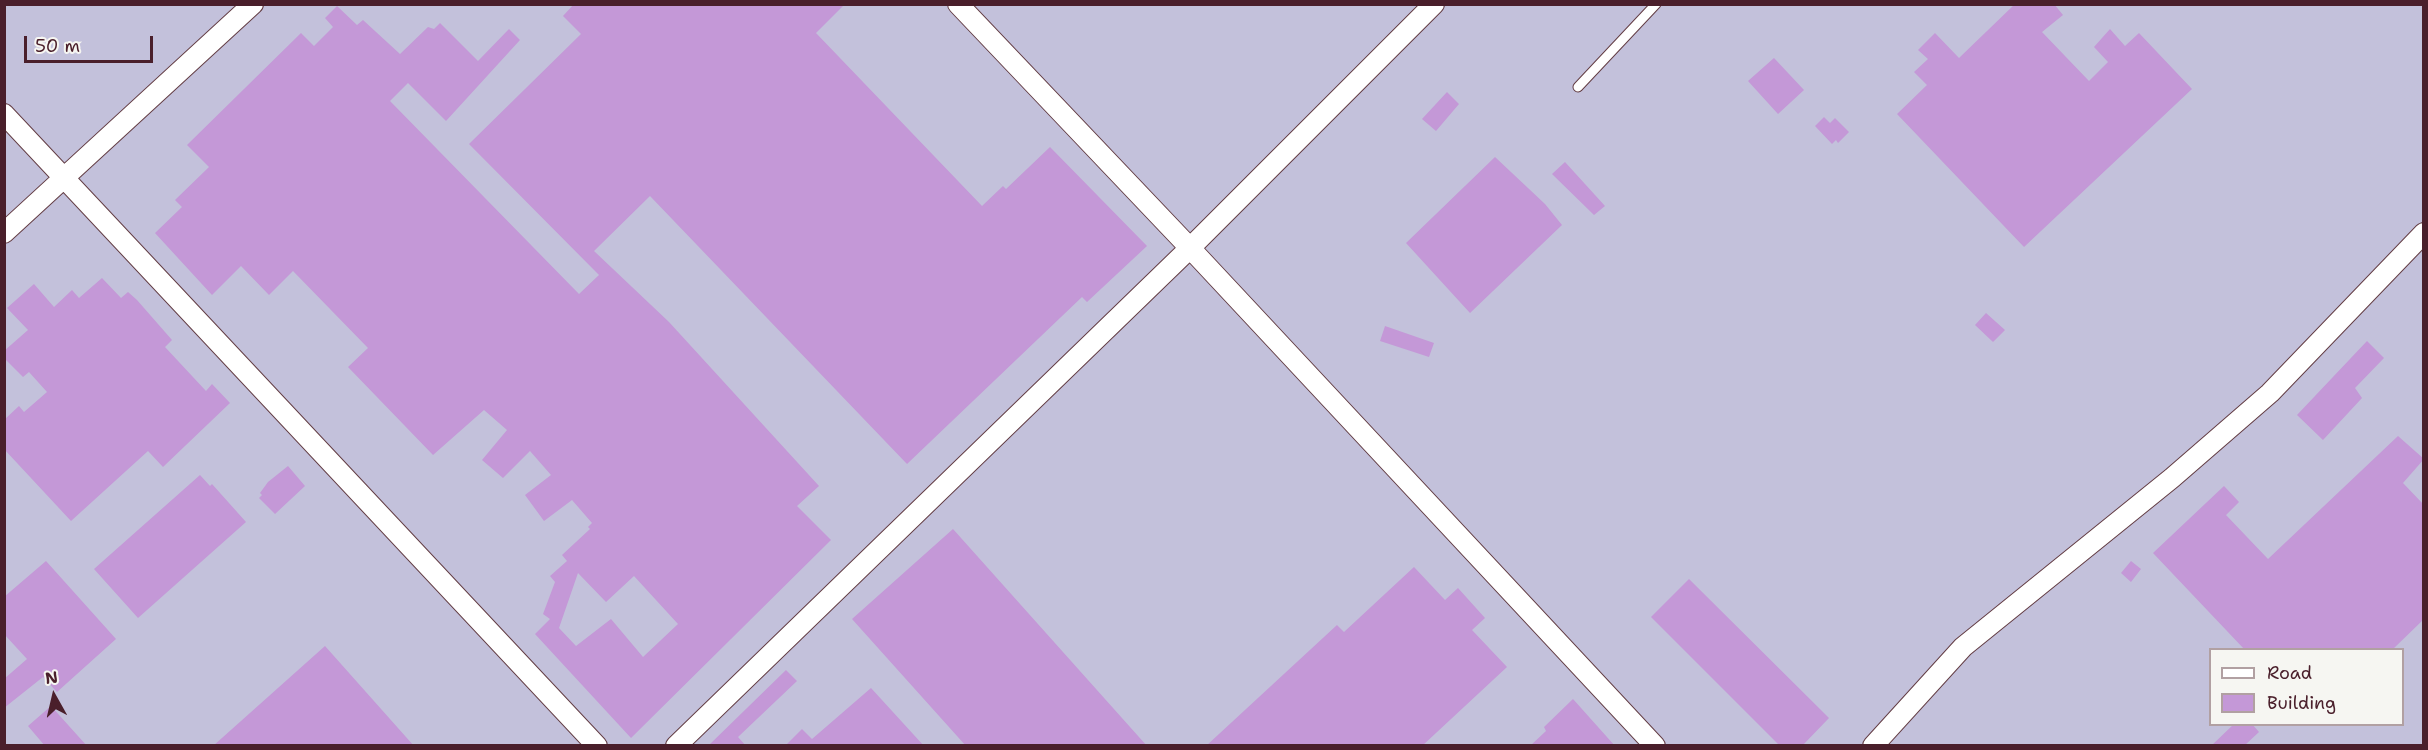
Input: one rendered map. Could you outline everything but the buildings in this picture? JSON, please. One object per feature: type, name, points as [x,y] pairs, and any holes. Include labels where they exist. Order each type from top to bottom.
[{"type":"street","points":[[4,232],[253,4]]},
{"type":"street","points":[[958,4],[1190,248],[1655,746]]},
{"type":"street","points":[[676,746],[1190,248],[1434,4]]},
{"type":"street","points":[[4,114],[597,746]]},
{"type":"street","points":[[1873,746],[1963,647],[2172,478],[2270,393],[2424,233]]},
{"type":"lane","points":[[1578,87],[1656,4]]},
{"type":"shaded area","points":[[4,5],[2423,5],[2423,745],[5,745]]}]
